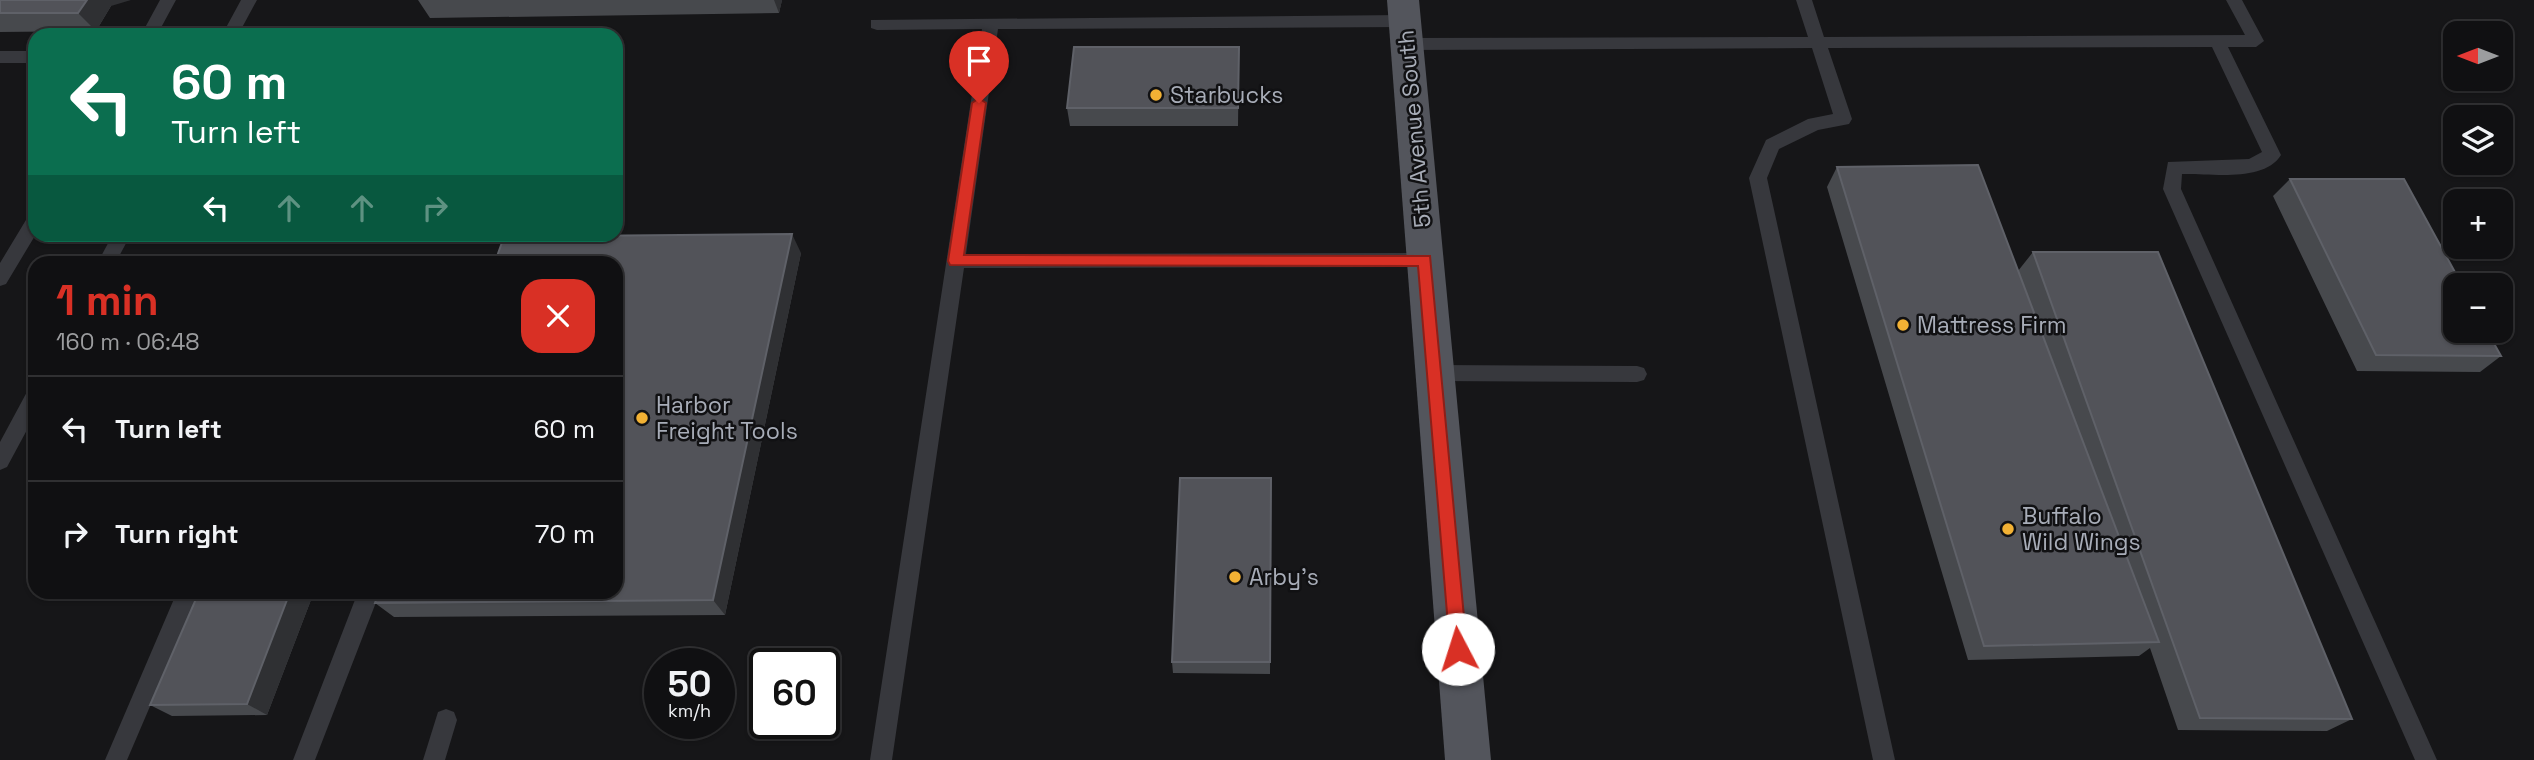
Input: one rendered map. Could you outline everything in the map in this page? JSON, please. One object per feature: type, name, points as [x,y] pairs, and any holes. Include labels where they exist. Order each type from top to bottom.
[{"type":"main road","name":"5th Avenue South","points":[[1404,22],[1468,760]]},
{"type":"lane","points":[[153,28],[168,0]]},
{"type":"lane","points":[[234,28],[249,0]]},
{"type":"lane","points":[[1804,0],[1843,119],[1814,124],[1772,145],[1758,178],[1884,760]]},
{"type":"lane","points":[[877,24],[1404,22],[1817,43],[2256,41],[2234,0]]},
{"type":"lane","points":[[881,760],[991,23]]},
{"type":"lane","points":[[2217,41],[2272,155],[2251,166],[2174,167],[2172,189],[2426,760]]},
{"type":"lane","points":[[0,57],[28,57]]},
{"type":"lane","points":[[0,279],[28,232]]},
{"type":"lane","points":[[955,261],[1425,260]]},
{"type":"lane","points":[[1435,373],[1637,374]]},
{"type":"lane","points":[[0,461],[28,409]]},
{"type":"lane","points":[[116,760],[185,599]]},
{"type":"lane","points":[[304,760],[366,599]]},
{"type":"lane","points":[[434,760],[446,720]]},
{"type":"building","points":[[0,0],[87,0],[78,13],[0,13]]},
{"type":"building","name":"Starbucks","points":[[1074,47],[1239,47],[1238,108],[1067,108]]},
{"type":"building","points":[[1978,165],[2159,642],[1984,646],[1837,167]]},
{"type":"building","points":[[2290,179],[2404,179],[2443,250],[2443,259],[2448,259],[2455,273],[2443,273],[2443,343],[2494,343],[2501,356],[2376,355]]},
{"type":"building","points":[[792,234],[713,600],[375,603],[376,599],[623,599],[623,256],[497,256],[502,242],[623,242],[623,236]]},
{"type":"building","points":[[2033,252],[2158,252],[2352,719],[2200,718]]},
{"type":"building","points":[[1180,478],[1271,478],[1270,662],[1172,662]]},
{"type":"building","points":[[196,599],[287,599],[247,704],[150,705]]},
{"type":"place","name":"Starbucks","points":[[1156,95]]},
{"type":"place","name":"Mattress Firm","points":[[1903,325]]},
{"type":"place","name":"Harbor Freight Tools","points":[[642,418]]},
{"type":"place","name":"Buffalo Wild Wings","points":[[2008,529]]},
{"type":"place","name":"Arby's","points":[[1235,577]]},
{"type":"route","points":[[979,103],[955,261],[1425,260],[1458,649]]}]
